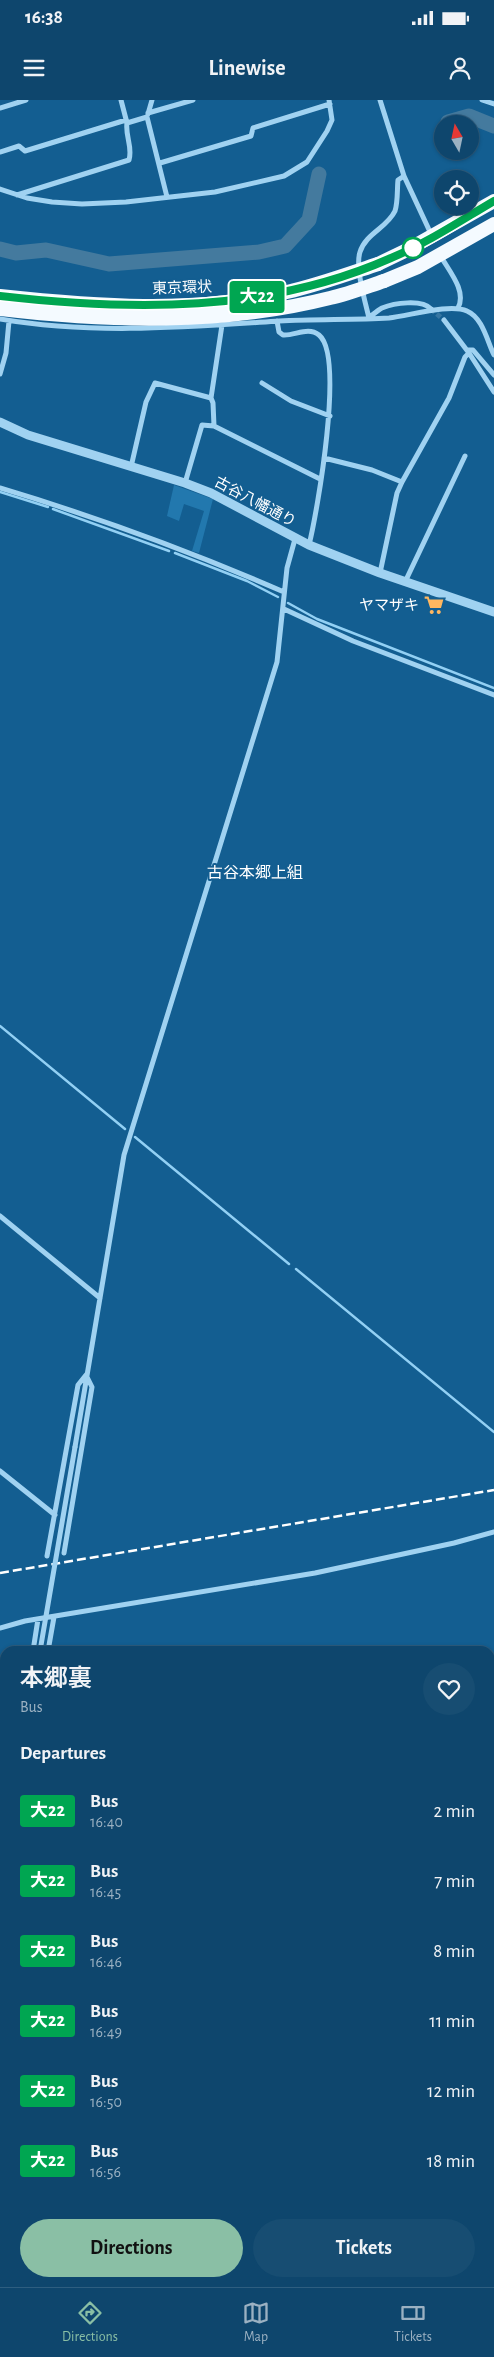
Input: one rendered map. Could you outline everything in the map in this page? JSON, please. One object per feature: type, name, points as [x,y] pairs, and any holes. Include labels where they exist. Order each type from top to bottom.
[{"type":"highway","name":"東京環状","points":[[0,296],[69,304],[114,306],[198,305],[285,293],[323,283],[378,264],[432,237],[494,201]]},
{"type":"highway","name":"東京環状","points":[[0,309],[70,316],[128,318],[239,314],[331,298],[384,281],[440,255],[494,224]]},
{"type":"street","points":[[0,108],[26,100]]},
{"type":"street","points":[[16,195],[129,160],[132,152],[125,133],[127,121],[120,100]]},
{"type":"street","points":[[152,100],[147,115],[167,197]]},
{"type":"street","points":[[0,152],[19,146],[26,151],[193,100]]},
{"type":"street","points":[[380,100],[404,176],[432,237]]},
{"type":"street","points":[[482,100],[494,104]]},
{"type":"street","points":[[0,189],[16,195],[52,202],[82,204],[126,202],[215,192],[284,176],[307,162],[322,139],[332,120],[330,102],[254,128],[251,136],[160,163]]},
{"type":"street","points":[[369,318],[359,266],[359,253],[372,233],[387,222],[395,210],[398,180],[404,176]]},
{"type":"street","points":[[440,255],[460,291],[462,300],[458,308]]},
{"type":"street","points":[[369,318],[382,308],[417,302],[425,303],[431,309]]},
{"type":"street","points":[[0,319],[96,328],[222,325],[277,321],[389,318],[458,308],[475,316],[494,355]]},
{"type":"street","points":[[444,320],[494,392]]},
{"type":"street","points":[[0,374],[6,353],[9,321]]},
{"type":"street","points":[[277,321],[278,330],[283,335],[311,332],[318,334],[324,341],[330,374],[330,416],[315,522],[309,546]]},
{"type":"street","points":[[214,426],[211,398],[222,325]]},
{"type":"street","points":[[380,573],[397,494],[441,414],[468,352],[473,350],[477,352],[494,375]]},
{"type":"street","points":[[131,467],[146,402],[155,383],[211,398]]},
{"type":"street","points":[[262,384],[291,401],[330,416]]},
{"type":"street","name":"古谷八幡通り","points":[[0,422],[28,435],[185,482],[218,496],[309,546],[405,582],[494,612]]},
{"type":"street","points":[[185,482],[202,425],[214,426],[320,479]]},
{"type":"street","points":[[405,582],[465,456]]},
{"type":"street","points":[[324,458],[372,470],[402,482]]},
{"type":"street","points":[[0,488],[173,545],[284,592]]},
{"type":"street","points":[[41,1646],[124,1155],[277,662],[284,609],[286,568],[295,539]]},
{"type":"street","points":[[284,609],[353,641],[494,694]]},
{"type":"street","points":[[0,1216],[100,1298]]},
{"type":"street","points":[[47,1556],[78,1385],[86,1375]]},
{"type":"street","points":[[64,1553],[92,1387],[86,1375]]},
{"type":"street","points":[[0,1471],[55,1515]]},
{"type":"street","points":[[0,1628],[54,1616],[316,1573],[454,1543],[494,1532]]},
{"type":"street","points":[[49,1646],[54,1616]]},
{"type":"street","points":[[34,1646],[38,1619]]},
{"type":"shaded area","points":[[174,485],[213,499],[199,553],[192,551],[204,511],[184,504],[179,521],[167,516]]},
{"type":"waterway","points":[[479,120],[494,126]]},
{"type":"waterway","points":[[0,249],[16,253],[46,250],[109,264],[259,252],[285,246],[309,220],[319,174]]},
{"type":"waterway","points":[[0,492],[48,507]]},
{"type":"waterway","points":[[53,509],[169,551]]},
{"type":"waterway","points":[[175,553],[247,581],[278,597]]},
{"type":"waterway","points":[[288,603],[317,619],[494,688]]},
{"type":"waterway","points":[[0,1026],[125,1129]]},
{"type":"waterway","points":[[135,1137],[289,1264]]},
{"type":"waterway","points":[[296,1269],[494,1432]]},
{"type":"tunnel","points":[[431,309],[444,320]]},
{"type":"railway","points":[[0,1573],[494,1490]]},
{"type":"bus line","name":"大22","points":[[0,296],[69,304],[114,306],[198,305],[285,293],[323,283],[391,258],[494,201]]},
{"type":"place","name":"ヤマザキ","points":[[434,605]]},
{"type":"district","name":"古谷本郷上組","points":[[255,873]]}]
